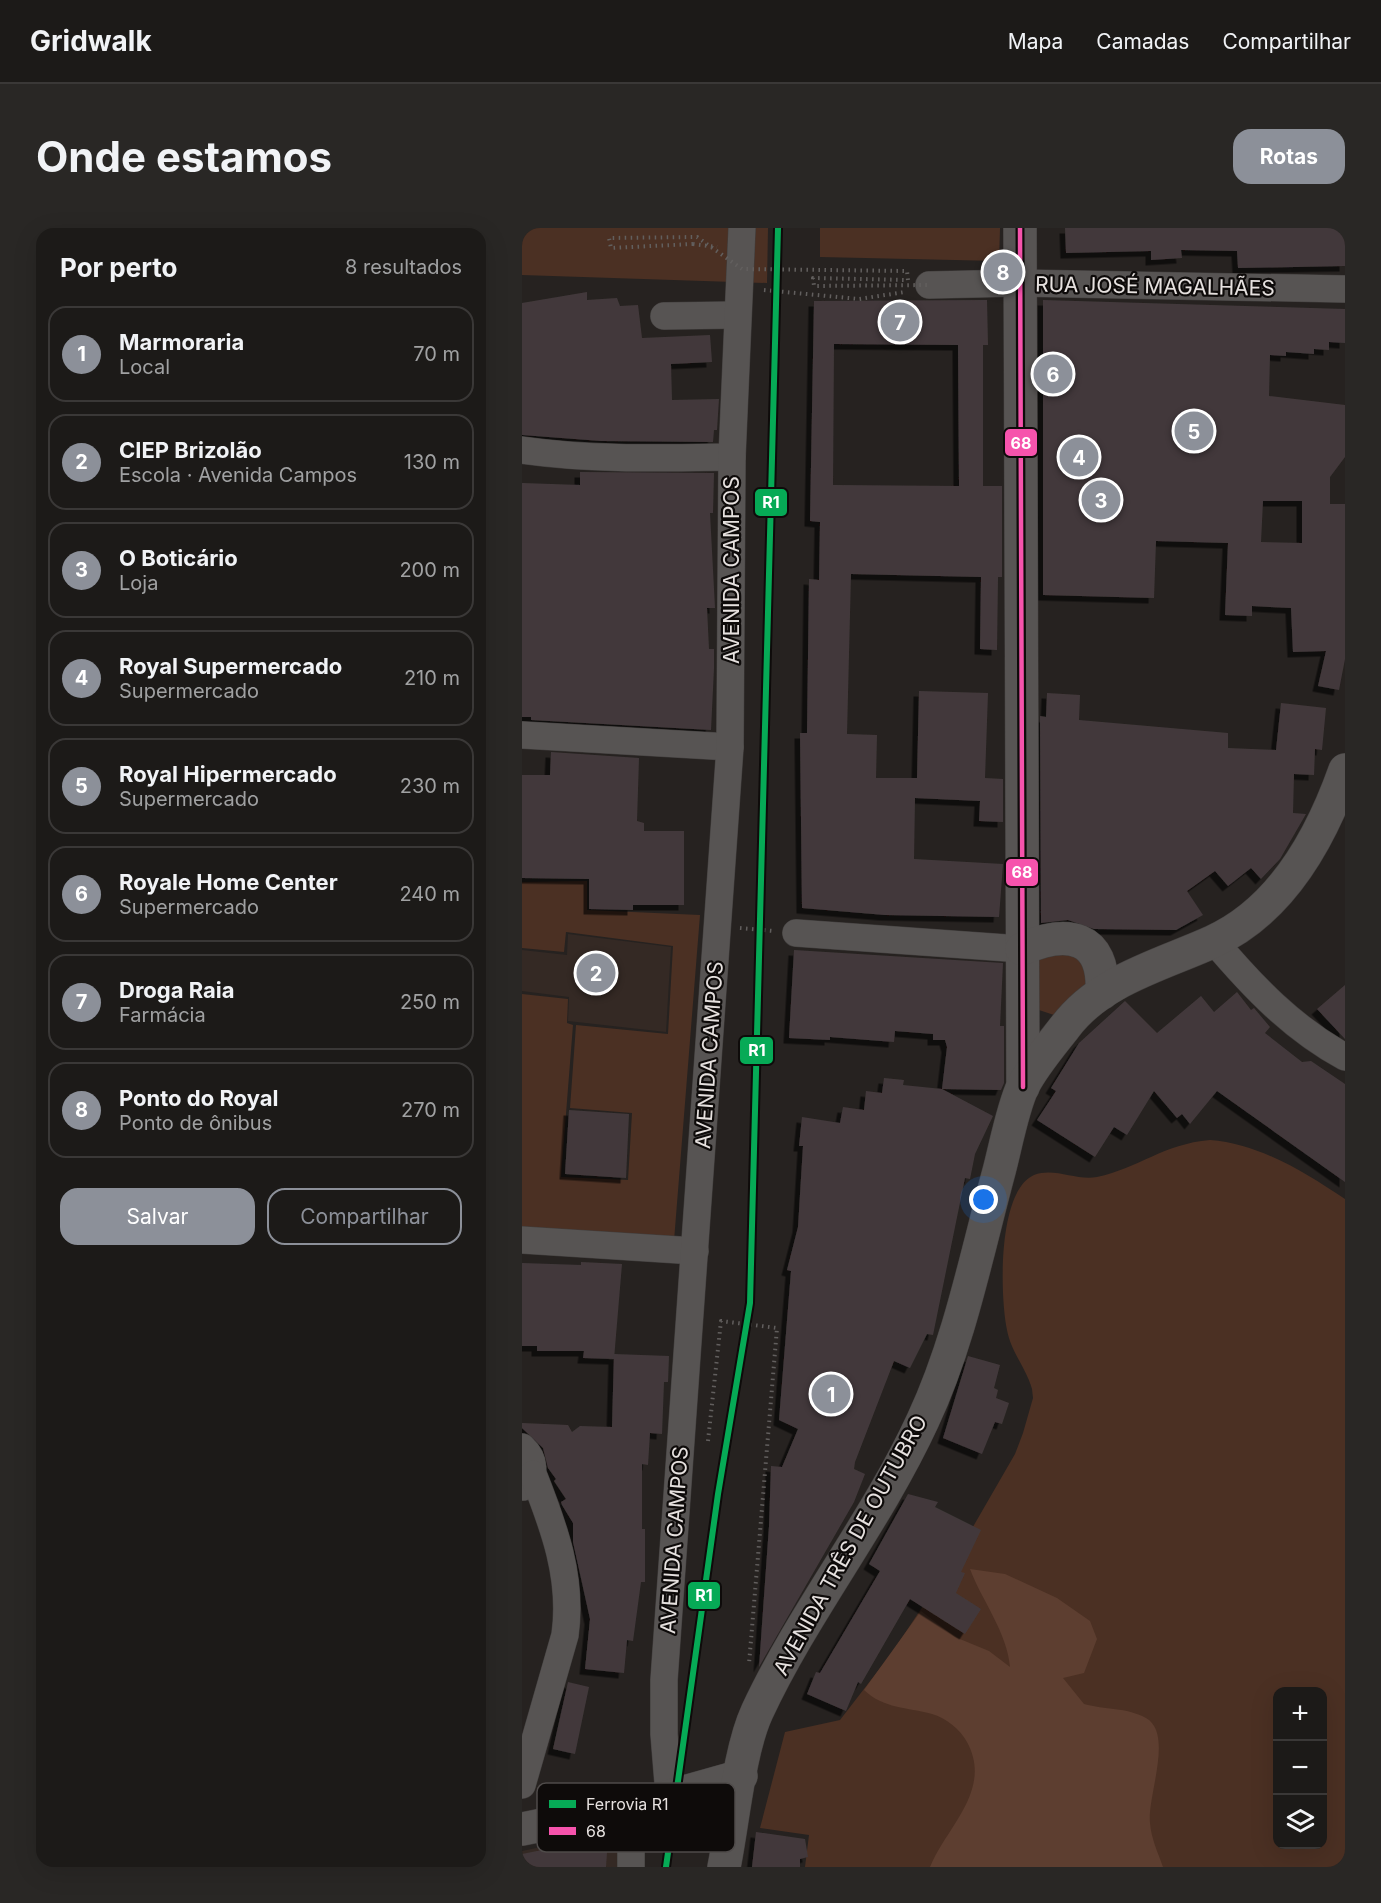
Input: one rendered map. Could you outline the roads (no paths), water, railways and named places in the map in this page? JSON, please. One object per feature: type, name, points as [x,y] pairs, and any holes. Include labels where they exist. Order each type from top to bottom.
[{"type":"main road","points":[[1020,228],[1023,1087]]},
{"type":"main road","name":"AVENIDA TRÊS DE OUTUBRO","points":[[735,1808],[755,1715],[816,1603],[879,1500],[927,1410],[949,1354],[1023,1087],[1067,1024],[1102,993],[1150,967],[1214,941],[1240,926],[1292,875],[1320,832],[1345,770]]},
{"type":"main road","points":[[1022,949],[1056,937],[1083,942],[1093,951],[1101,966],[1102,993]]},
{"type":"main road","points":[[1021,1001],[1037,1018],[1056,1024],[1067,1024]]},
{"type":"main road","points":[[714,1783],[741,1776]]},
{"type":"main road","points":[[522,1829],[537,1826]]},
{"type":"main road","name":"AVENIDA TRÊS DE OUTUBRO","points":[[724,1867],[727,1852]]},
{"type":"street","name":"AVENIDA CAMPOS","points":[[668,1783],[664,1734],[664,1680],[730,747],[732,457],[736,315],[741,288],[742,228]]},
{"type":"street","name":"RUA JOSÉ MAGALHÃES","points":[[929,285],[1019,283],[1345,289]]},
{"type":"street","points":[[664,316],[736,315]]},
{"type":"street","points":[[522,450],[566,457],[625,459],[732,457]]},
{"type":"street","points":[[522,735],[730,747]]},
{"type":"street","points":[[795,933],[1022,949]]},
{"type":"street","points":[[1214,941],[1278,1010],[1308,1035],[1345,1057]]},
{"type":"street","points":[[522,1240],[695,1251]]},
{"type":"street","points":[[522,1447],[532,1459],[526,1485],[552,1525],[568,1587],[565,1635],[522,1785]]},
{"type":"rail line","name":"R1","points":[[678,1783],[718,1494],[750,1303],[778,228]]},
{"type":"rail line","name":"R1","points":[[666,1867],[668,1852]]},
{"type":"place","name":"Ponto do Royal","points":[[1003,272]]},
{"type":"place","name":"Droga Raia","points":[[900,322]]},
{"type":"place","name":"Royale Home Center","points":[[1053,374]]},
{"type":"place","name":"Royal Hipermercado","points":[[1194,431]]},
{"type":"place","name":"Royal Supermercado","points":[[1079,457]]},
{"type":"place","name":"O Boticário","points":[[1101,500]]},
{"type":"place","name":"CIEP Brizolão","points":[[596,973]]},
{"type":"place","name":"Marmoraria","points":[[831,1394]]}]
